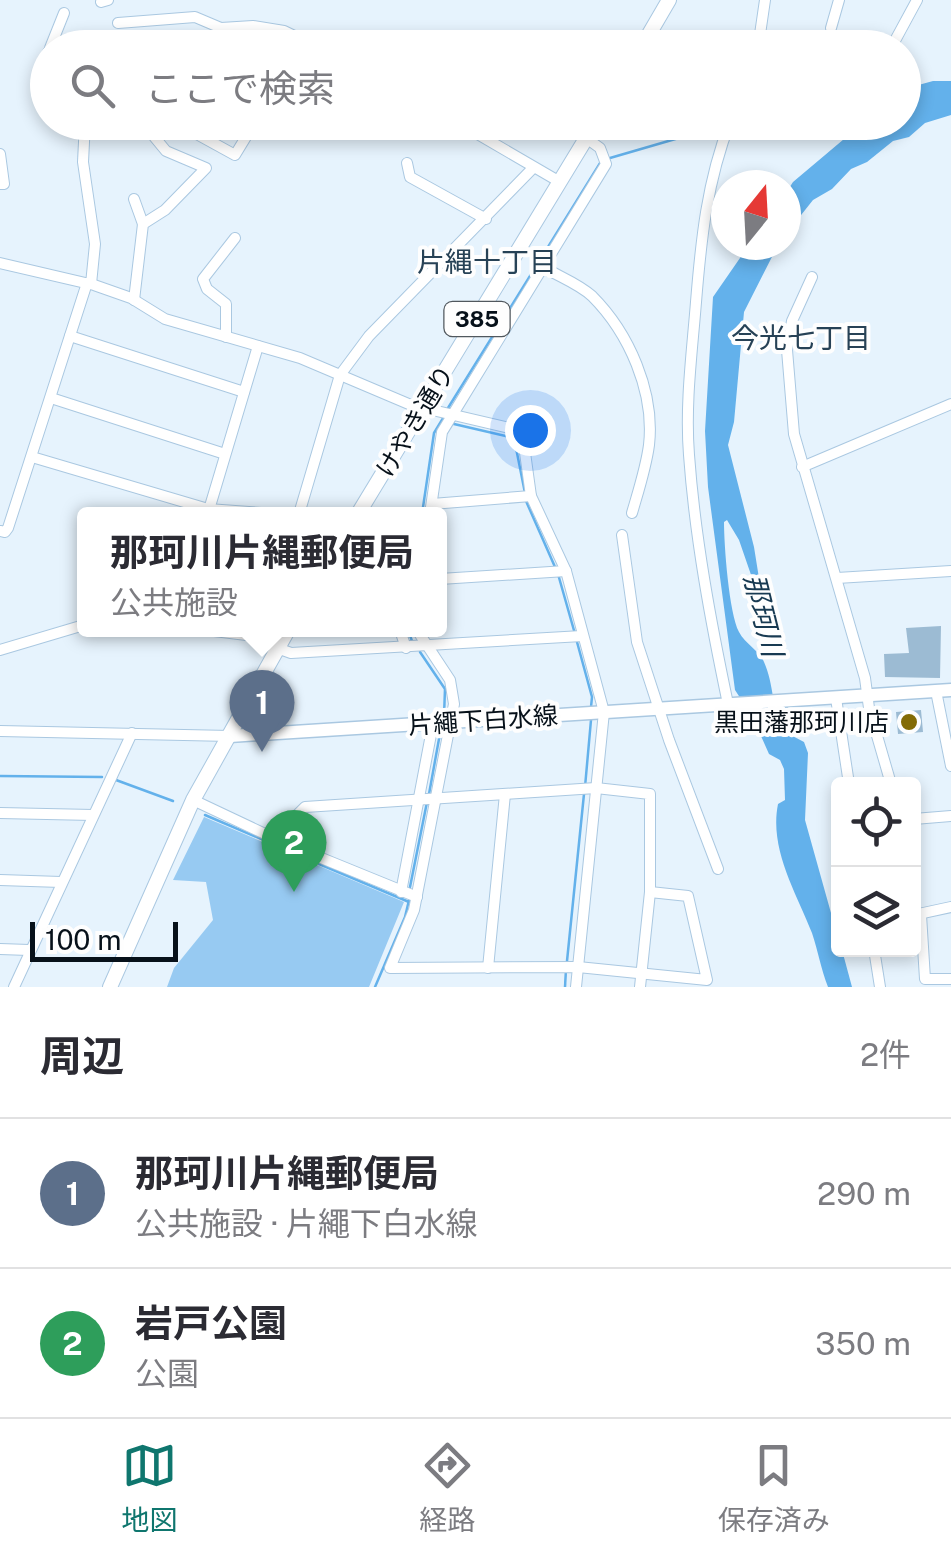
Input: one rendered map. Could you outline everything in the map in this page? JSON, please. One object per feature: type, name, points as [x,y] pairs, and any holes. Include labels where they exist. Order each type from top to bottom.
[{"type":"highway","points":[[652,30],[670,0]]},
{"type":"highway","name":"けやき通り","points":[[362,507],[586,140]]},
{"type":"highway","points":[[110,987],[192,800],[284,637]]},
{"type":"main road","points":[[836,698],[951,690]]},
{"type":"main road","name":"片繩下白水線","points":[[230,736],[836,698]]},
{"type":"street","points":[[761,30],[765,0]]},
{"type":"street","points":[[832,28],[839,0]]},
{"type":"street","points":[[901,30],[916,0]]},
{"type":"street","points":[[57,30],[64,13]]},
{"type":"street","points":[[118,23],[195,17],[221,28],[277,30]]},
{"type":"street","points":[[0,531],[8,528],[89,284],[95,244],[82,162],[83,140]]},
{"type":"street","points":[[143,224],[165,210],[206,168],[166,151],[157,140]]},
{"type":"street","points":[[207,140],[235,156],[244,140]]},
{"type":"street","points":[[487,140],[560,182]]},
{"type":"street","points":[[431,507],[442,432],[606,164],[600,148],[590,140]]},
{"type":"street","points":[[723,140],[702,224],[689,452],[704,568],[732,704]]},
{"type":"street","points":[[0,154],[5,174],[4,184],[0,184]]},
{"type":"street","points":[[408,163],[410,177],[486,219]]},
{"type":"street","points":[[300,507],[340,374],[369,336],[533,168]]},
{"type":"street","points":[[134,199],[143,224],[134,300]]},
{"type":"street","points":[[226,336],[226,304],[206,289],[203,279],[236,238]]},
{"type":"street","points":[[0,263],[89,284],[134,300],[165,318],[300,358],[424,408],[522,431],[531,496],[566,571],[604,712],[576,987]]},
{"type":"street","points":[[545,268],[589,294],[614,325],[642,381],[649,441],[632,513]]},
{"type":"street","points":[[812,276],[792,321],[788,350],[794,434],[889,777]]},
{"type":"street","points":[[70,336],[244,392]]},
{"type":"street","points":[[209,507],[258,346]]},
{"type":"street","points":[[51,398],[225,454]]},
{"type":"street","points":[[802,468],[951,404]]},
{"type":"street","points":[[32,457],[192,507]]},
{"type":"street","points":[[446,507],[531,496]]},
{"type":"street","points":[[622,535],[636,642],[718,869]]},
{"type":"street","points":[[447,579],[566,571]]},
{"type":"street","points":[[837,578],[951,571]]},
{"type":"street","points":[[0,650],[77,626]]},
{"type":"street","points":[[267,637],[277,648],[291,653],[582,636]]},
{"type":"street","points":[[402,637],[406,648]]},
{"type":"street","points":[[421,637],[450,680],[454,691],[452,722],[417,897],[390,968],[578,967],[707,984],[688,896],[650,892]]},
{"type":"street","points":[[936,691],[951,766]]},
{"type":"street","points":[[836,698],[848,777]]},
{"type":"street","points":[[401,892],[433,724]]},
{"type":"street","points":[[0,731],[230,736]]},
{"type":"street","points":[[14,987],[132,734]]},
{"type":"street","points":[[282,842],[300,809],[305,807],[596,788],[647,793],[652,797],[650,892],[640,987]]},
{"type":"street","points":[[488,968],[505,794]]},
{"type":"street","points":[[192,800],[417,897]]},
{"type":"street","points":[[0,813],[94,815]]},
{"type":"street","points":[[921,818],[951,816]]},
{"type":"street","points":[[0,880],[61,882]]},
{"type":"street","points":[[921,914],[951,907]]},
{"type":"street","points":[[921,947],[925,979],[951,979]]},
{"type":"street","points":[[0,949],[30,950]]},
{"type":"street","points":[[875,957],[880,987]]},
{"type":"shaded area","points":[[951,81],[951,115],[921,126],[921,84]]},
{"type":"shaded area","points":[[843,140],[897,140],[851,169],[832,189],[813,200],[801,215],[801,175]]},
{"type":"shaded area","points":[[739,260],[770,260],[744,312],[734,422],[728,445],[754,547],[762,597],[759,598],[739,540],[727,520],[726,562],[735,623],[764,662],[783,731],[804,742],[808,753],[805,820],[831,913],[831,957],[844,957],[852,987],[828,987],[777,837],[778,804],[785,800],[784,769],[780,760],[769,754],[735,690],[708,487],[705,431],[713,297]]},
{"type":"shaded area","points":[[204,817],[404,902],[369,987],[167,987],[174,968],[213,920],[206,882],[173,880]]},
{"type":"building","points":[[941,626],[940,678],[885,677],[884,654],[909,653],[906,628]]},
{"type":"building","name":"黒田藩那珂川店","points":[[921,710],[923,732],[898,734],[896,712]]},
{"type":"waterway","points":[[610,158],[672,140]]},
{"type":"waterway","points":[[448,408],[602,160]]},
{"type":"waterway","points":[[423,507],[434,433],[445,415]]},
{"type":"waterway","points":[[454,424],[510,437],[515,443],[525,493]]},
{"type":"waterway","points":[[526,501],[555,567]]},
{"type":"waterway","points":[[558,574],[575,634]]},
{"type":"waterway","points":[[411,637],[412,641]]},
{"type":"waterway","points":[[577,642],[592,697],[591,707]]},
{"type":"waterway","points":[[420,652],[445,689],[444,716]]},
{"type":"waterway","points":[[585,787],[591,720]]},
{"type":"waterway","points":[[429,794],[441,728]]},
{"type":"waterway","points":[[0,776],[102,777]]},
{"type":"waterway","points":[[116,780],[173,801]]},
{"type":"waterway","points":[[567,961],[584,794]]},
{"type":"waterway","points":[[410,887],[427,802]]},
{"type":"waterway","points":[[205,815],[308,859]]},
{"type":"waterway","points":[[319,864],[409,902]]},
{"type":"waterway","points":[[375,987],[409,900]]},
{"type":"waterway","points":[[565,987],[566,969]]},
{"type":"place","name":"黒田藩那珂川店","points":[[909,722]]},
{"type":"place","name":"那珂川片縄郵便局","points":[[262,752]]},
{"type":"place","name":"岩戸公園","points":[[294,892]]},
{"type":"district","name":"片縄十丁目","points":[[487,261]]},
{"type":"district","name":"今光七丁目","points":[[801,337]]},
{"type":"water label","name":"那珂川","points":[[764,615]]}]
